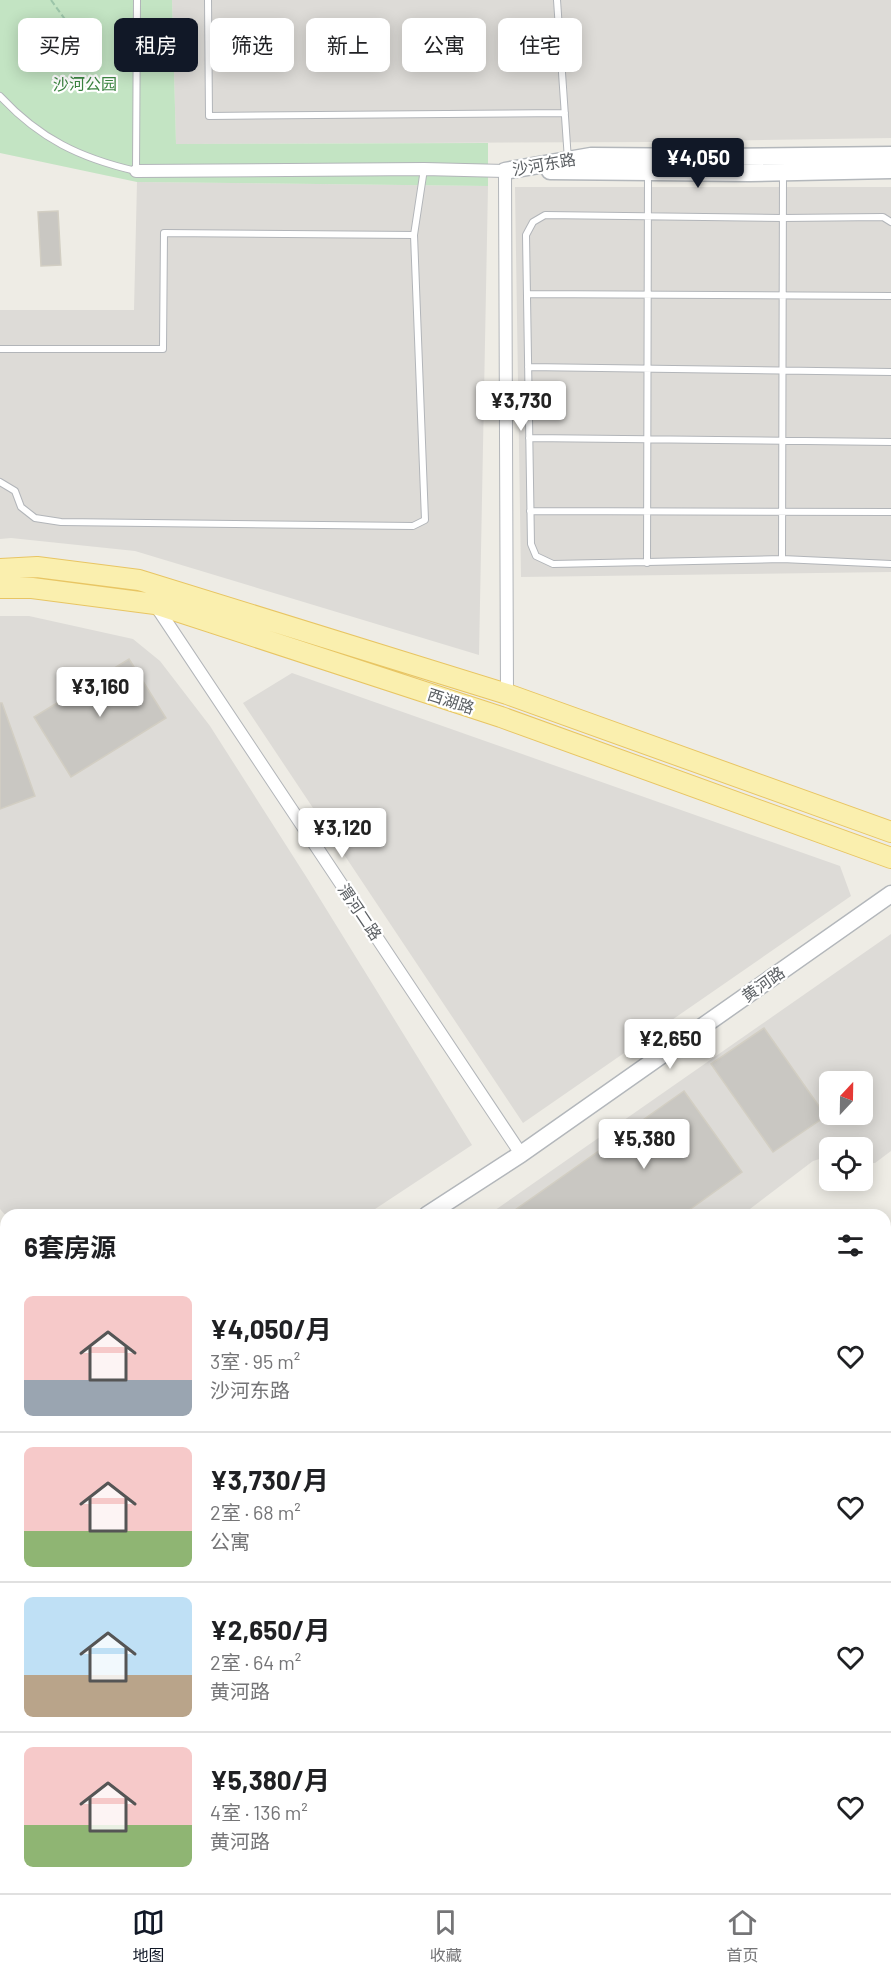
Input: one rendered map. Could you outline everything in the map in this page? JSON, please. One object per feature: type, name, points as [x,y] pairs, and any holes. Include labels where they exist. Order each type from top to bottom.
[{"type":"main road","name":"沙河东路","points":[[783,164],[891,155]]},
{"type":"main road","name":"沙河东路","points":[[505,171],[591,156],[648,164]]},
{"type":"main road","name":"沙河东路","points":[[505,171],[648,164],[783,164],[891,170]]},
{"type":"main road","name":"西湖路","points":[[0,569],[37,567],[139,580],[507,694],[891,832]]},
{"type":"main road","name":"西湖路","points":[[0,588],[32,588],[155,604],[501,717],[891,858]]},
{"type":"main road","name":"黄河路","points":[[436,1209],[521,1154],[891,894]]},
{"type":"street","points":[[136,171],[424,169],[505,171],[507,694]]},
{"type":"street","name":"渭河二路","points":[[139,580],[521,1154]]},
{"type":"lane","points":[[0,96],[19,117],[58,143],[108,164],[136,171],[137,0]]},
{"type":"lane","points":[[208,0],[209,116],[565,113]]},
{"type":"lane","points":[[557,0],[568,160]]},
{"type":"lane","points":[[647,563],[648,164]]},
{"type":"lane","points":[[782,559],[783,164]]},
{"type":"lane","points":[[0,482],[15,492],[21,507],[35,518],[62,522],[412,526],[425,520],[414,235],[424,169]]},
{"type":"lane","points":[[891,222],[883,217],[545,215],[533,222],[526,235],[531,544],[536,556],[553,564],[782,559],[891,564]]},
{"type":"lane","points":[[0,349],[163,349],[164,233],[414,235]]},
{"type":"lane","points":[[526,294],[891,296]]},
{"type":"lane","points":[[528,367],[891,372]]},
{"type":"lane","points":[[529,438],[891,442]]},
{"type":"lane","points":[[530,511],[891,512]]},
{"type":"path","points":[[51,0],[64,18]]},
{"type":"shaded area","points":[[172,0],[891,0],[891,138],[648,142],[176,144],[174,72],[198,72],[198,18],[172,18]]},
{"type":"shaded area","points":[[137,182],[488,186],[479,655],[135,551],[11,538],[0,539],[0,310],[134,310]]},
{"type":"shaded area","points":[[515,187],[891,187],[891,572],[521,577]]},
{"type":"shaded area","points":[[0,616],[29,616],[133,639],[160,661],[210,726],[472,1145],[375,1209],[0,1209]]},
{"type":"shaded area","points":[[292,673],[840,866],[851,896],[523,1123],[243,703]]},
{"type":"shaded area","points":[[891,934],[891,1151],[873,1163],[873,1137],[819,1137],[819,1159],[813,1161],[750,1209],[497,1209]]},
{"type":"green space","name":"沙河公园","points":[[0,0],[172,0],[172,18],[114,18],[114,72],[174,72],[176,144],[488,143],[488,186],[137,182],[0,153]]},
{"type":"building","points":[[58,211],[61,265],[41,266],[38,212]]},
{"type":"building","points":[[129,659],[166,718],[71,777],[34,717]]},
{"type":"building","points":[[0,703],[2,703],[35,796],[0,809]]},
{"type":"building","points":[[764,1028],[819,1106],[819,1121],[773,1152],[711,1064]]},
{"type":"building","points":[[684,1091],[742,1172],[690,1209],[517,1209]]}]
